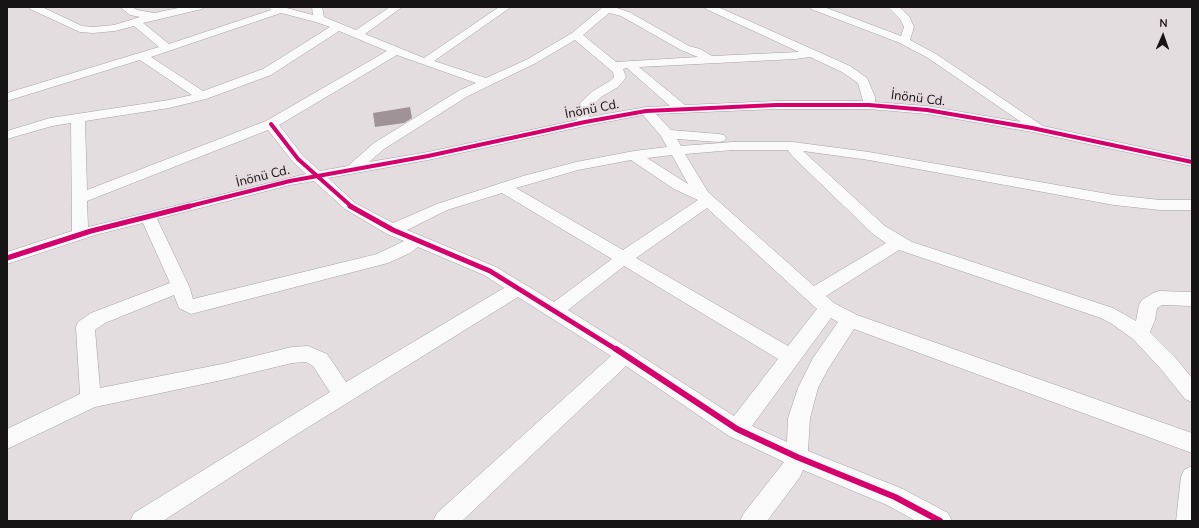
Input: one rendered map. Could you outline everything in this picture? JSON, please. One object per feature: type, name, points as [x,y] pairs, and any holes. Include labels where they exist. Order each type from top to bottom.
[{"type":"street","points":[[34,7],[80,29],[93,30],[115,28],[184,8],[198,7]]},
{"type":"street","points":[[125,7],[134,12],[154,16]]},
{"type":"street","points":[[317,7],[319,19]]},
{"type":"street","points":[[356,35],[397,7]]},
{"type":"street","points":[[425,62],[506,7]]},
{"type":"street","points":[[710,7],[846,69],[863,81],[869,97],[869,105]]},
{"type":"street","points":[[815,7],[904,41],[932,56],[1042,131]]},
{"type":"street","points":[[893,7],[905,18],[909,27],[904,41]]},
{"type":"street","points":[[7,97],[167,48],[277,8],[297,15],[319,19],[425,62],[486,82]]},
{"type":"street","points":[[352,170],[379,146],[464,92],[532,60],[576,35],[608,8],[625,14],[685,48],[706,56],[708,59]]},
{"type":"street","points":[[136,22],[167,48]]},
{"type":"street","points":[[7,135],[50,122],[169,104],[202,96],[267,72],[338,27]]},
{"type":"street","points":[[576,35],[619,71],[620,77],[614,84],[596,94],[585,106],[582,115],[585,122]]},
{"type":"street","points":[[680,61],[678,57],[679,53],[685,48]]},
{"type":"street","points":[[80,198],[271,124],[396,51]]},
{"type":"street","points":[[613,66],[708,59],[796,56],[811,53]]},
{"type":"street","points":[[142,56],[202,96]]},
{"type":"street","points":[[629,64],[680,108]]},
{"type":"street","name":"İnönü Cd.","points":[[7,258],[80,235],[290,181],[428,156],[646,110],[776,105],[869,105],[927,110],[1042,131],[1192,162]]},
{"type":"street","points":[[646,110],[667,134],[705,197],[828,308],[850,320],[1192,443]]},
{"type":"street","points":[[78,117],[80,235]]},
{"type":"street","points":[[271,124],[298,159],[350,206],[375,222],[490,271],[625,355],[737,429],[797,457],[895,497],[940,521]]},
{"type":"street","points":[[667,134],[699,142],[793,146],[869,156],[1114,200],[1160,205],[1192,205]]},
{"type":"street","points":[[393,230],[442,207],[503,187],[576,166],[634,155],[676,150],[699,142]]},
{"type":"street","points":[[793,146],[797,153],[879,230],[898,243],[1094,308],[1119,319],[1140,334],[1167,362],[1192,392]]},
{"type":"street","points":[[634,155],[679,186],[705,197]]},
{"type":"street","points":[[503,187],[791,357]]},
{"type":"street","points":[[554,311],[705,197]]},
{"type":"street","points":[[148,217],[180,286],[185,303],[191,307],[382,259],[404,249],[416,240]]},
{"type":"street","points":[[813,295],[898,243]]},
{"type":"street","points":[[91,399],[85,327],[98,318],[180,286]]},
{"type":"street","points":[[142,521],[344,394],[518,288]]},
{"type":"street","points":[[1140,334],[1148,306],[1159,298],[1192,299]]},
{"type":"street","points":[[737,429],[828,308]]},
{"type":"street","points":[[752,521],[788,476],[797,457],[799,418],[808,388],[820,364],[850,320]]},
{"type":"street","points":[[7,439],[91,399],[222,372],[292,355],[308,354],[320,360],[344,394]]},
{"type":"street","points":[[445,521],[625,355]]},
{"type":"street","points":[[1188,521],[1192,478]]},
{"type":"building","points":[[410,107],[412,118],[404,123],[375,127],[373,113]]},
{"type":"cycle path","points":[[7,258],[91,231],[290,181],[428,156],[585,122],[646,111],[776,105],[869,105],[927,110],[1032,128],[1192,162]]},
{"type":"cycle path","points":[[271,124],[298,159],[350,206],[361,213],[393,230],[490,271],[625,355],[737,429],[797,457],[895,497],[940,521]]}]
